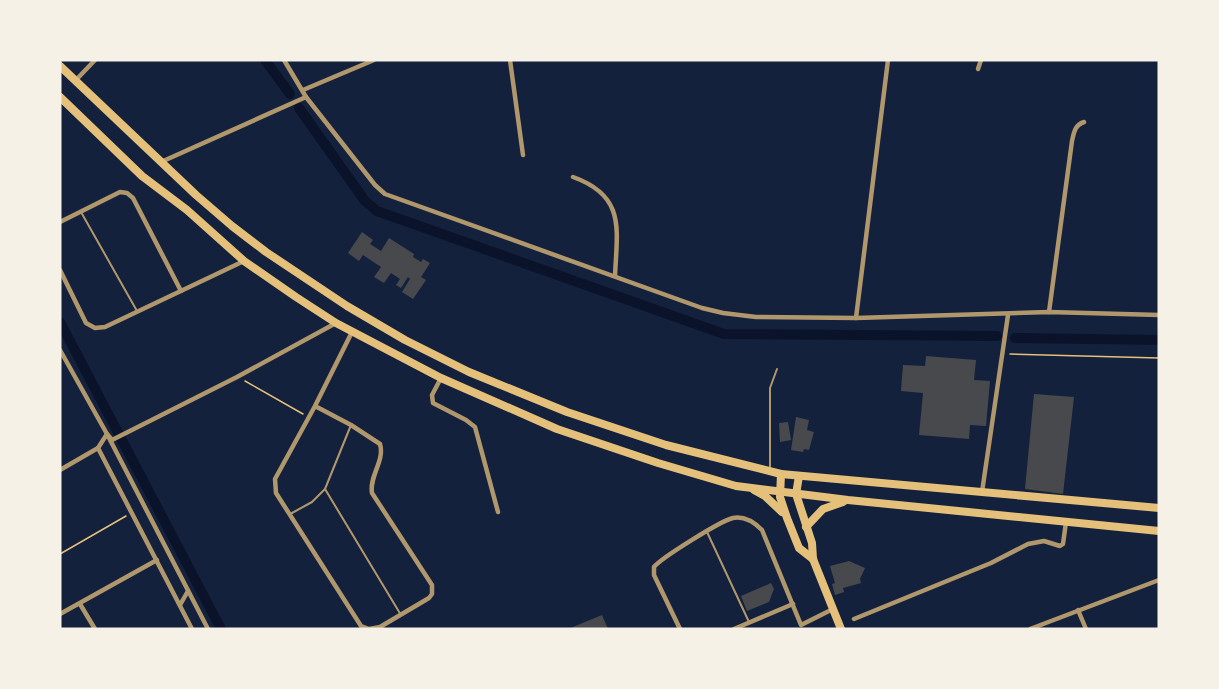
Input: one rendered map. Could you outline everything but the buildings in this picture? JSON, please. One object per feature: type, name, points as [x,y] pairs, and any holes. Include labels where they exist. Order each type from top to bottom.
[{"type":"main road","points":[[60,66],[161,162],[232,226],[266,252],[347,306],[416,345],[469,372],[567,412],[666,445],[781,474],[1159,508]]},
{"type":"main road","points":[[60,97],[142,176],[187,210],[244,261],[336,323],[441,378],[557,429],[658,463],[751,489],[765,496],[787,518]]},
{"type":"main road","points":[[781,474],[780,492],[787,518],[799,548],[813,559]]},
{"type":"main road","points":[[799,476],[796,494],[812,543],[813,559],[842,629]]},
{"type":"main road","points":[[736,486],[848,500],[1159,531]]},
{"type":"main road","points":[[806,527],[823,509],[848,500]]},
{"type":"street","points":[[75,81],[95,60]]},
{"type":"street","points":[[284,60],[306,97],[385,194],[723,314],[756,317],[856,318],[1049,312],[1159,315]]},
{"type":"street","points":[[303,90],[374,60]]},
{"type":"street","points":[[510,60],[523,156]]},
{"type":"street","points":[[856,318],[888,60]]},
{"type":"street","points":[[978,69],[981,60]]},
{"type":"street","points":[[161,162],[306,97]]},
{"type":"street","points":[[1049,312],[1072,141],[1078,124],[1084,122]]},
{"type":"street","points":[[573,177],[591,183],[606,196],[611,206],[616,220],[615,276]]},
{"type":"street","points":[[60,222],[120,192],[127,193],[133,198],[180,291]]},
{"type":"street","points":[[60,270],[86,323],[95,328],[105,327],[244,261]]},
{"type":"street","points":[[982,492],[1008,315]]},
{"type":"street","points":[[107,434],[112,440],[336,323]]},
{"type":"street","points":[[315,406],[380,444],[382,452],[372,484],[372,493],[432,585],[433,591],[430,597],[380,627],[369,629],[361,626],[276,493],[276,479],[352,332]]},
{"type":"street","points":[[60,350],[107,434],[208,629]]},
{"type":"street","points":[[441,378],[432,395],[433,403],[466,420],[475,428],[498,512]]},
{"type":"street","points":[[60,470],[98,448],[107,434]]},
{"type":"street","points":[[98,448],[192,629]]},
{"type":"street","points":[[680,629],[654,575],[654,567],[662,559],[735,517],[748,520],[762,530],[801,625],[833,609]]},
{"type":"street","points":[[854,620],[991,563],[1028,544],[1044,541],[1060,546],[1063,544],[1066,522]]},
{"type":"street","points":[[60,614],[157,560]]},
{"type":"street","points":[[1030,629],[1159,580]]},
{"type":"street","points":[[180,605],[188,591]]},
{"type":"street","points":[[80,604],[95,629]]},
{"type":"street","points":[[734,629],[793,604]]},
{"type":"street","points":[[1078,610],[1086,629]]},
{"type":"lane","points":[[81,212],[137,312]]},
{"type":"lane","points":[[770,471],[770,388],[777,369]]},
{"type":"lane","points":[[290,514],[312,502],[325,489],[351,425]]},
{"type":"lane","points":[[325,489],[401,615]]},
{"type":"lane","points":[[707,532],[749,622]]},
{"type":"lane","points":[[794,629],[801,625]]},
{"type":"path","points":[[1003,354],[1159,358]]},
{"type":"path","points":[[237,376],[309,417]]},
{"type":"path","points":[[60,554],[132,512]]},
{"type":"waterway","points":[[265,60],[290,94]]},
{"type":"waterway","points":[[299,108],[365,201],[377,211],[724,334],[997,336]]},
{"type":"waterway","points":[[60,322],[221,629]]},
{"type":"waterway","points":[[1015,338],[1159,340]]}]
